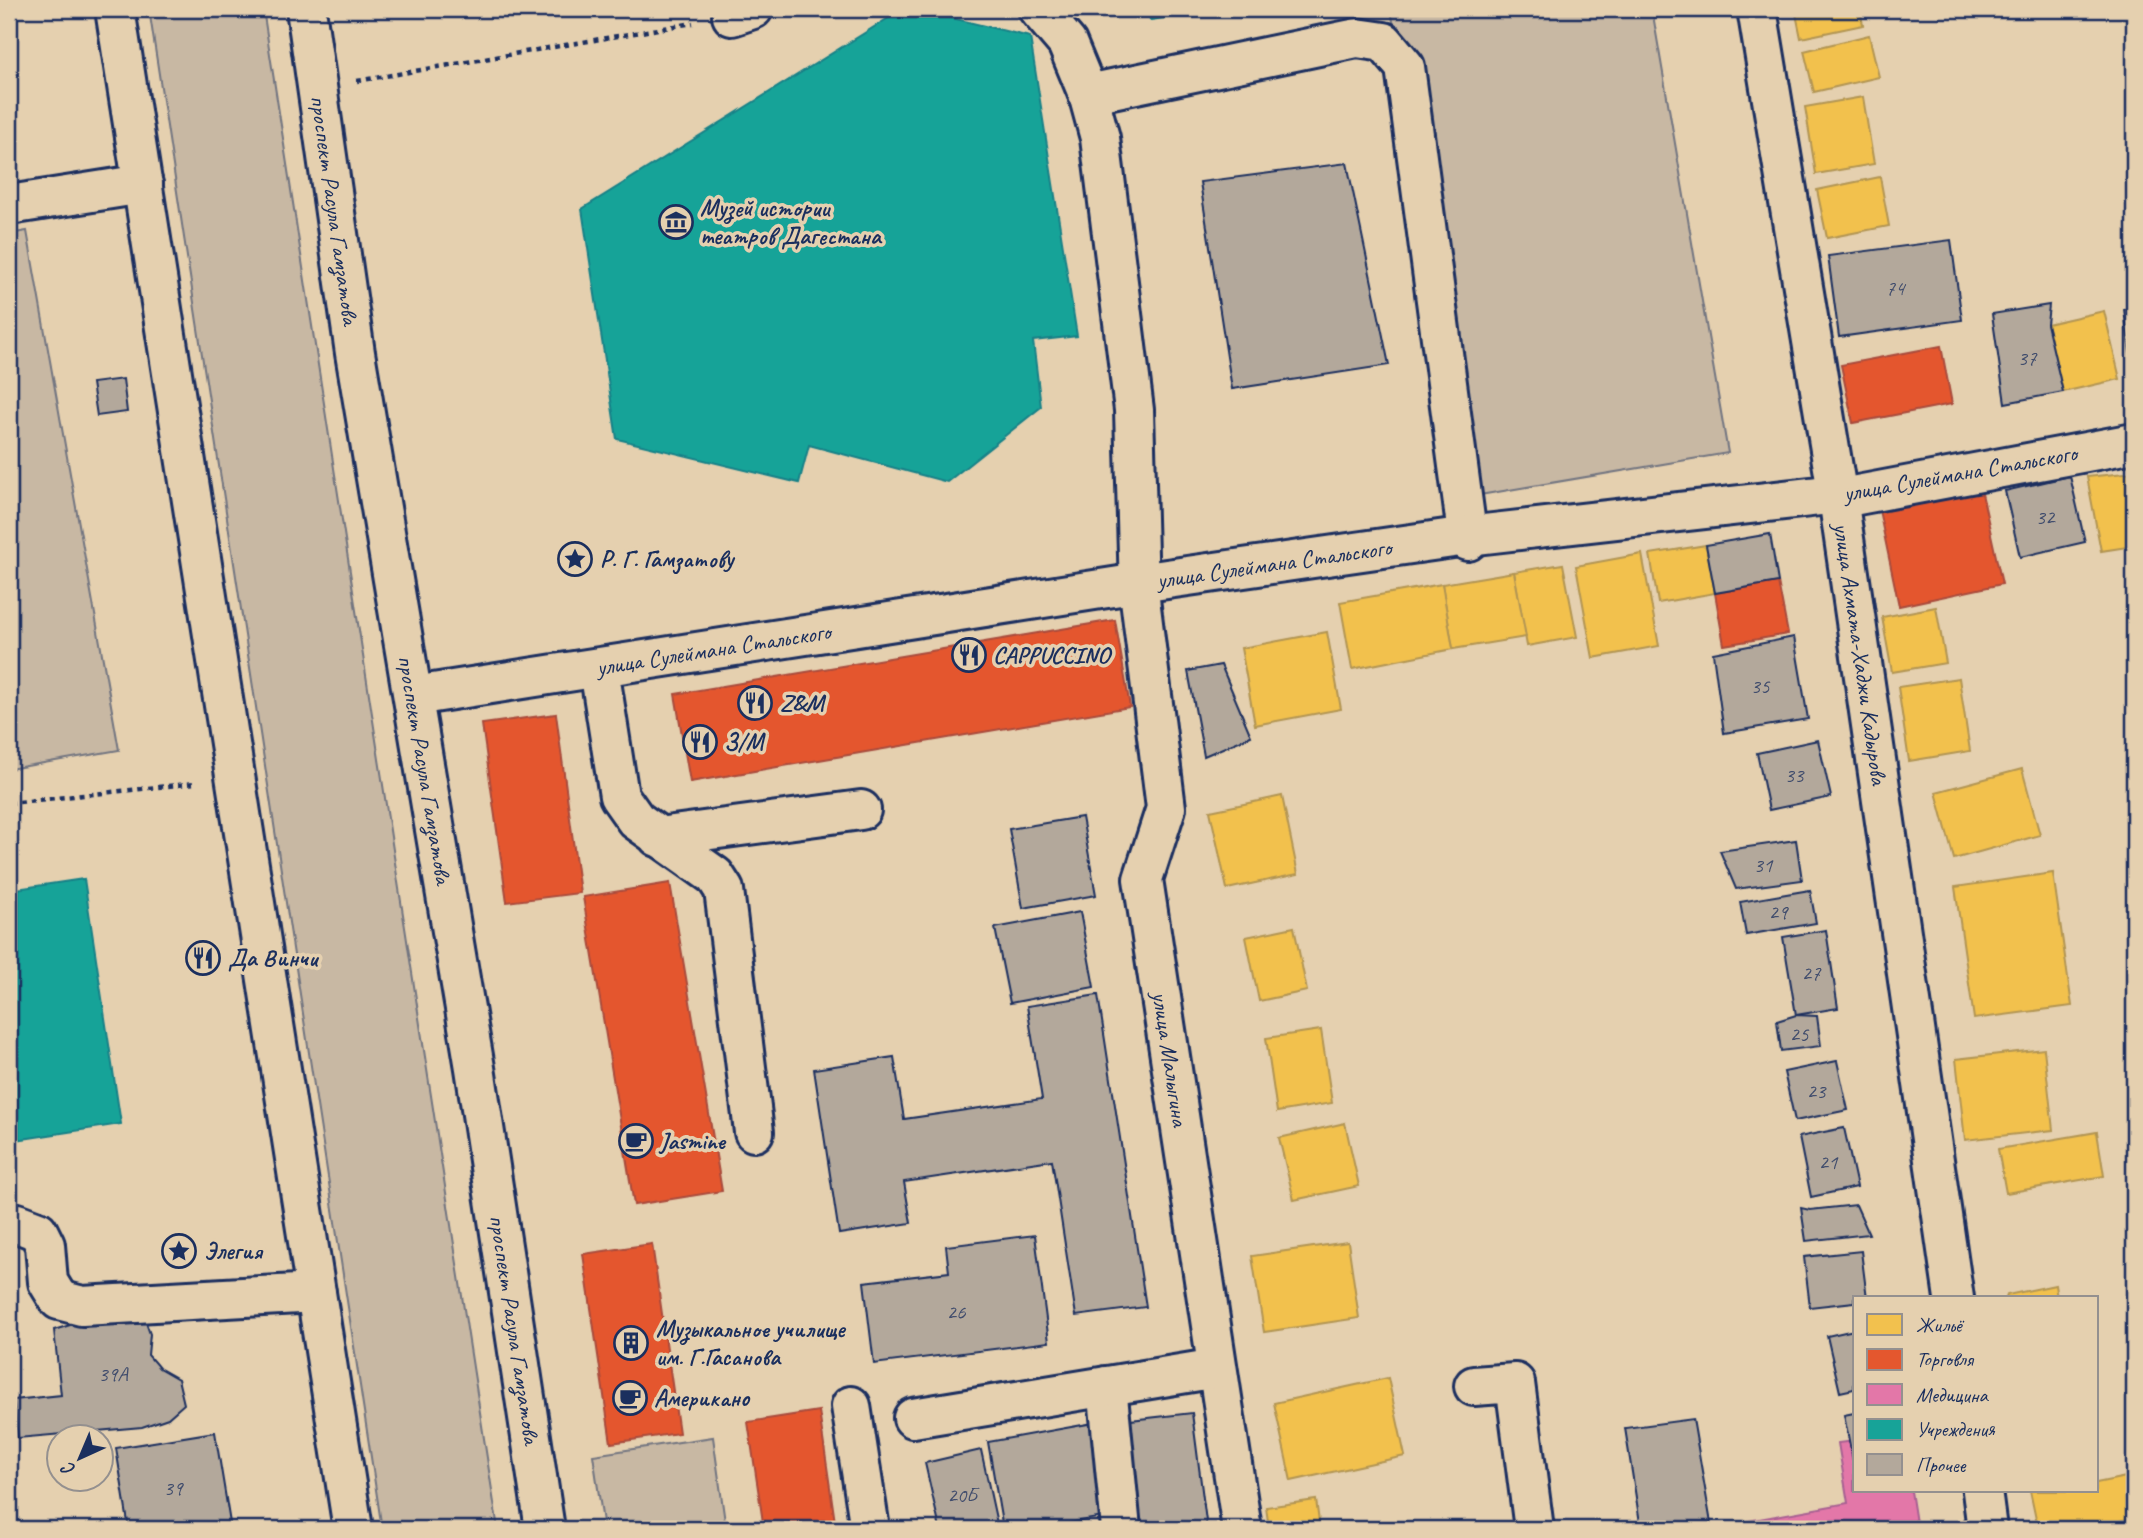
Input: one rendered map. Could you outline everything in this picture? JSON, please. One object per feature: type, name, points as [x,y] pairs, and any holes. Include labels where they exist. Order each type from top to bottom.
[{"type":"main road","points":[[116,9],[354,1529]]},
{"type":"main road","name":"проспект Расула Гамзатова","points":[[306,9],[355,353],[475,1068],[545,1529]]},
{"type":"main road","name":"улица Малыгина","points":[[1038,9],[1067,43],[1088,94],[1100,138],[1134,410],[1139,587],[1166,808],[1143,880],[1242,1529]]},
{"type":"main road","name":"улица Ахмата-Хаджи Кадырова","points":[[1757,9],[1838,499],[1954,1296]]},
{"type":"main road","points":[[1088,94],[1357,38],[1384,42],[1391,50],[1405,67],[1468,541]]},
{"type":"main road","points":[[9,205],[143,184]]},
{"type":"main road","name":"улица Сулеймана Стальского","points":[[415,700],[600,676],[1139,587],[1468,541],[1838,499],[2134,443]]},
{"type":"main road","name":"улица Сулеймана Стальского","points":[[415,700],[1467,536],[1838,499],[1848,505],[2134,452]]},
{"type":"main road","points":[[600,676],[619,796],[636,820],[715,876],[724,890],[754,1132]]},
{"type":"main road","points":[[658,837],[861,810]]},
{"type":"main road","points":[[9,1224],[17,1223],[38,1231],[45,1245],[48,1282],[60,1300],[82,1306],[316,1293]]},
{"type":"main road","points":[[913,1418],[1217,1368]]},
{"type":"main road","points":[[1474,1385],[1516,1383],[1534,1529]]},
{"type":"main road","points":[[1108,1386],[1121,1529]]},
{"type":"main road","points":[[851,1406],[870,1529]]},
{"type":"main road","points":[[1982,1492],[1987,1529]]},
{"type":"path","points":[[318,88],[743,12]]},
{"type":"path","points":[[9,803],[236,779]]},
{"type":"shaded area","points":[[149,9],[263,9],[498,1529],[382,1529]]},
{"type":"shaded area","points":[[1391,9],[1652,9],[1728,453],[1468,497]]},
{"type":"shaded area","points":[[27,231],[119,750],[9,769],[9,234]]},
{"type":"shaded area","points":[[713,1437],[726,1529],[604,1529],[593,1455]]},
{"type":"building: Жильё","points":[[1795,9],[1860,9],[1863,25],[1801,38]]},
{"type":"building: Жильё","points":[[1869,35],[1879,77],[1814,92],[1804,51]]},
{"type":"building: Жильё","points":[[1863,97],[1874,164],[1816,174],[1805,107]]},
{"type":"building: Жильё","points":[[1880,177],[1889,226],[1827,238],[1817,190]]},
{"type":"building: Жильё","points":[[2104,311],[2120,379],[2063,392],[2047,324]]},
{"type":"building: Жильё","points":[[2134,472],[2134,546],[2101,551],[2087,477]]},
{"type":"building: Жильё","points":[[1706,545],[1715,593],[1658,603],[1650,554]]},
{"type":"building: Жильё","points":[[1642,554],[1659,646],[1593,658],[1576,566]]},
{"type":"building: Жильё","points":[[1563,564],[1577,637],[1527,646],[1514,572]]},
{"type":"building: Жильё","points":[[1514,572],[1526,637],[1453,649],[1442,584]]},
{"type":"building: Жильё","points":[[1442,584],[1453,649],[1352,669],[1340,602]]},
{"type":"building: Жильё","points":[[1936,607],[1946,663],[1892,672],[1882,617]]},
{"type":"building: Жильё","points":[[1327,632],[1341,709],[1255,725],[1241,648]]},
{"type":"building: Жильё","points":[[1959,678],[1970,751],[1909,761],[1898,687]]},
{"type":"building: Жильё","points":[[2022,769],[2040,835],[1954,859],[1936,792]]},
{"type":"building: Жильё","points":[[1282,796],[1298,874],[1227,889],[1210,811]]},
{"type":"building: Жильё","points":[[2053,873],[2072,1006],[1974,1019],[1955,887]]},
{"type":"building: Жильё","points":[[1294,927],[1307,991],[1259,1001],[1246,937]]},
{"type":"building: Жильё","points":[[1321,1030],[1332,1103],[1277,1112],[1266,1038]]},
{"type":"building: Жильё","points":[[2044,1049],[2053,1130],[1965,1140],[1956,1059]]},
{"type":"building: Жильё","points":[[1345,1123],[1359,1186],[1294,1200],[1279,1138]]},
{"type":"building: Жильё","points":[[2097,1132],[2104,1176],[2006,1193],[1998,1149]]},
{"type":"building: Жильё","points":[[1348,1242],[1359,1318],[1264,1332],[1252,1256]]},
{"type":"building: Жильё","points":[[2055,1285],[2057,1296],[2007,1296]]},
{"type":"building: Жильё","points":[[1388,1378],[1405,1456],[1291,1481],[1274,1403]]},
{"type":"building: Жильё","points":[[2126,1477],[2134,1518],[2079,1529],[2038,1529],[2030,1492],[2098,1492],[2098,1483]]},
{"type":"building: Жильё","points":[[1316,1500],[1320,1529],[1269,1529],[1266,1507]]},
{"type":"building: Торговля","points":[[1941,346],[1952,404],[1853,423],[1841,365]]},
{"type":"building: Торговля","points":[[1981,489],[2002,584],[1899,606],[1879,510]]},
{"type":"building: Торговля","points":[[1778,582],[1788,634],[1724,645],[1715,593]]},
{"type":"building: Торговля","points":[[1115,620],[1130,707],[690,782],[675,694]]},
{"type":"building: Торговля","points":[[556,714],[580,893],[507,902],[482,724]]},
{"type":"building: Торговля","points":[[670,883],[722,1191],[634,1205],[583,897]]},
{"type":"building: Торговля","name":"Музыкальное училище им. Г.Гасанова","points":[[652,1244],[679,1433],[611,1443],[583,1254]]},
{"type":"building: Торговля","points":[[819,1411],[836,1529],[764,1529],[748,1422]]},
{"type":"building: Медицина","points":[[1853,1441],[1853,1492],[1911,1492],[1917,1529],[1749,1529],[1748,1521],[1848,1503],[1838,1443]]},
{"type":"building: Учреждения","points":[[903,9],[915,9],[1030,37],[1077,336],[1033,341],[1041,407],[947,482],[809,445],[799,483],[617,439],[582,209]]},
{"type":"building: Учреждения","points":[[1148,9],[1226,9],[1150,20]]},
{"type":"building: Учреждения","points":[[84,879],[121,1124],[9,1141],[9,890]]},
{"type":"building: Учреждения","points":[[2129,1168],[2134,1168],[2134,1205]]},
{"type":"building: Прочее","points":[[1347,163],[1389,365],[1232,389],[1200,182]]},
{"type":"building: Прочее","points":[[1951,240],[1962,320],[1839,337],[1828,256]]},
{"type":"building: Прочее","points":[[2049,305],[2047,324],[2063,392],[2005,403],[1992,314]]},
{"type":"building: Прочее","points":[[2134,307],[2134,377],[2133,377],[2124,309]]},
{"type":"building: Прочее","points":[[123,379],[127,412],[97,416],[92,383]]},
{"type":"building: Прочее","points":[[2070,476],[2085,542],[2020,557],[2005,491]]},
{"type":"building: Прочее","points":[[1770,534],[1778,582],[1715,593],[1706,545]]},
{"type":"building: Прочее","points":[[1794,637],[1808,719],[1724,733],[1713,653]]},
{"type":"building: Прочее","points":[[1221,665],[1251,736],[1204,756],[1188,671]]},
{"type":"building: Прочее","points":[[1818,740],[1831,797],[1769,810],[1757,753]]},
{"type":"building: Прочее","points":[[1082,817],[1096,895],[1023,908],[1009,829]]},
{"type":"building: Прочее","points":[[1796,840],[1802,880],[1736,889],[1720,851]]},
{"type":"building: Прочее","points":[[1810,890],[1816,923],[1746,935],[1740,902]]},
{"type":"building: Прочее","points":[[1080,912],[1094,987],[1010,1003],[995,928]]},
{"type":"building: Прочее","points":[[1826,930],[1838,1008],[1796,1015],[1783,937]]},
{"type":"building: Прочее","points":[[1098,995],[1146,1307],[1076,1316],[1052,1160],[904,1182],[911,1223],[839,1234],[814,1069],[894,1057],[904,1119],[1042,1099],[1027,1006]]},
{"type":"building: Прочее","points":[[1796,1015],[1817,1016],[1821,1046],[1781,1051],[1777,1021]]},
{"type":"building: Прочее","points":[[1837,1061],[1848,1110],[1795,1121],[1784,1072]]},
{"type":"building: Прочее","points":[[1844,1128],[1857,1187],[1811,1197],[1799,1137]]},
{"type":"building: Прочее","points":[[1856,1205],[1869,1234],[1806,1241],[1801,1208],[1810,1210]]},
{"type":"building: Прочее","points":[[1035,1235],[1049,1342],[874,1364],[864,1282],[949,1272],[946,1246]]},
{"type":"building: Прочее","points":[[1861,1251],[1867,1296],[1853,1296],[1853,1302],[1810,1307],[1804,1257]]},
{"type":"building: Прочее","points":[[125,1308],[144,1317],[150,1334],[148,1355],[159,1368],[178,1379],[184,1404],[168,1418],[142,1427],[116,1429],[116,1422],[46,1422],[46,1436],[18,1438],[14,1400],[61,1395],[54,1330]]},
{"type":"building: Прочее","points":[[1853,1330],[1853,1389],[1840,1392],[1827,1336]]},
{"type":"building: Прочее","points":[[1192,1413],[1207,1529],[1136,1529],[1122,1421]]},
{"type":"building: Прочее","points":[[1853,1413],[1853,1461],[1844,1415]]},
{"type":"building: Прочее","points":[[1693,1419],[1712,1529],[1641,1529],[1625,1428]]},
{"type":"building: Прочее","points":[[1099,1422],[1115,1515],[1034,1529],[1003,1529],[988,1442]]},
{"type":"building: Прочее","points":[[215,1432],[231,1529],[129,1529],[116,1448]]},
{"type":"building: Прочее","points":[[981,1450],[998,1528],[940,1529],[925,1463]]},
{"type":"place","name":"Музей истории театров Дагестана","points":[[676,222]]},
{"type":"place","name":"Р. Г. Гамзатову","points":[[575,559]]},
{"type":"place","name":"CAPPUCCINO","points":[[969,655]]},
{"type":"place","name":"Z&M","points":[[755,703]]},
{"type":"place","name":"З/М","points":[[700,742]]},
{"type":"place","name":"Да Винчи","points":[[203,958]]},
{"type":"place","name":"Jasmine","points":[[636,1141]]},
{"type":"place","name":"Элегия","points":[[179,1251]]},
{"type":"place","name":"Музыкальное училище им. Г.Гасанова","points":[[631,1343]]},
{"type":"place","name":"Американо","points":[[630,1398]]}]
